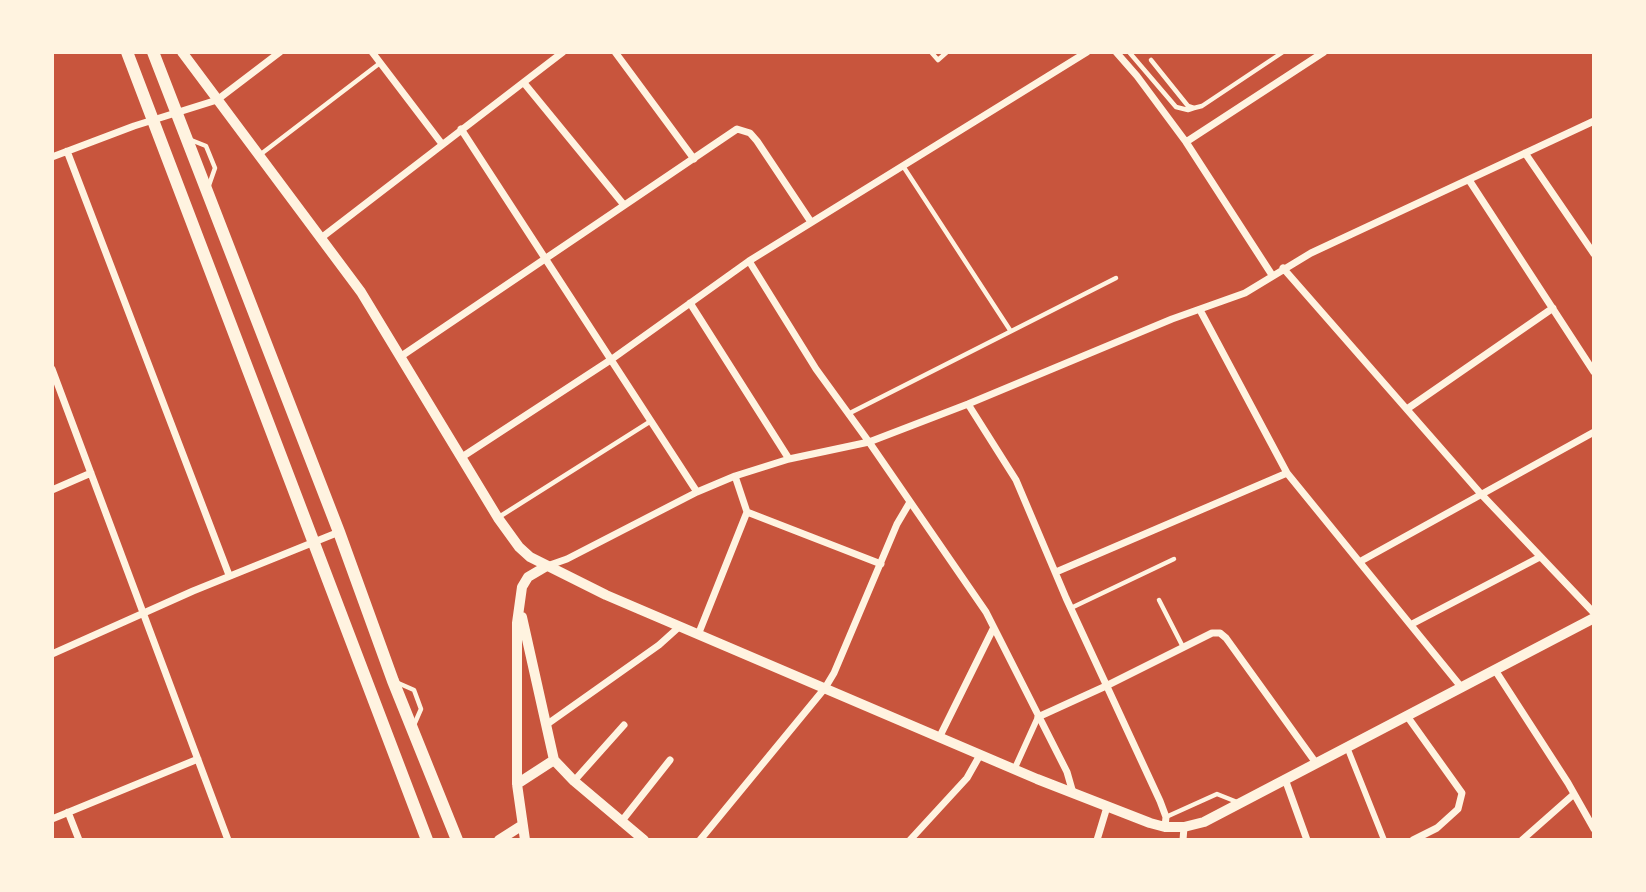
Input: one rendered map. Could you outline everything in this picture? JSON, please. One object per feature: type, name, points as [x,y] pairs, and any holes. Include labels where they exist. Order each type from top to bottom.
[{"type":"main road","points":[[127,52],[426,839]]},
{"type":"main road","points":[[153,52],[339,531],[393,681],[457,839]]},
{"type":"street","points":[[182,52],[361,292],[498,518],[519,547],[530,557],[545,567],[679,627],[1014,770],[1107,807],[1184,827],[1205,822],[1462,688],[1594,615],[1481,494],[1283,268]]},
{"type":"street","points":[[52,157],[217,100],[280,52]]},
{"type":"street","points":[[372,52],[442,144]]},
{"type":"street","points":[[321,238],[563,52]]},
{"type":"street","points":[[615,52],[694,159]]},
{"type":"street","points":[[462,457],[612,359],[749,261],[1087,52]]},
{"type":"street","points":[[1116,52],[1186,142],[1272,275]]},
{"type":"street","points":[[1186,142],[1324,52]]},
{"type":"street","points":[[524,83],[624,205]]},
{"type":"street","points":[[525,839],[517,785],[517,623],[522,587],[528,577],[697,492],[735,476],[789,459],[869,442],[1245,293],[1283,268],[1402,210],[1592,125]]},
{"type":"street","points":[[461,129],[697,492]]},
{"type":"street","points":[[400,357],[737,129],[750,133],[811,222]]},
{"type":"street","points":[[67,151],[229,575]]},
{"type":"street","points":[[1525,153],[1594,254]]},
{"type":"street","points":[[1469,180],[1594,372]]},
{"type":"street","points":[[749,261],[847,415],[869,442],[986,612],[1067,772],[1073,794]]},
{"type":"street","points":[[690,303],[789,459]]},
{"type":"street","points":[[1407,409],[1553,308]]},
{"type":"street","points":[[1200,310],[1287,473],[1462,688]]},
{"type":"street","points":[[52,369],[228,839]]},
{"type":"street","points":[[968,404],[1016,480],[1106,686],[1160,800],[1166,822]]},
{"type":"street","points":[[1361,561],[1594,432]]},
{"type":"street","points":[[52,491],[91,473]]},
{"type":"street","points":[[1056,572],[1287,473]]},
{"type":"street","points":[[698,635],[747,512],[735,476]]},
{"type":"street","points":[[700,839],[825,688],[834,673],[897,524],[910,502]]},
{"type":"street","points":[[747,512],[881,564]]},
{"type":"street","points":[[52,654],[229,575],[339,531]]},
{"type":"street","points":[[1412,624],[1540,556]]},
{"type":"street","points":[[519,604],[531,668],[554,760],[644,839]]},
{"type":"street","points":[[546,725],[659,645],[679,627]]},
{"type":"street","points":[[939,737],[993,629]]},
{"type":"street","points":[[1014,770],[1038,717],[1212,633],[1220,633],[1226,638],[1316,763]]},
{"type":"street","points":[[1495,670],[1594,829]]},
{"type":"street","points":[[1407,716],[1462,793],[1458,809],[1437,828],[1413,839]]},
{"type":"street","points":[[574,780],[624,725]]},
{"type":"street","points":[[1348,747],[1384,839]]},
{"type":"street","points":[[910,839],[967,778],[980,755]]},
{"type":"street","points":[[52,818],[198,759]]},
{"type":"street","points":[[517,785],[554,760]]},
{"type":"street","points":[[621,821],[670,760]]},
{"type":"street","points":[[1285,779],[1307,839]]},
{"type":"street","points":[[1522,839],[1574,794]]},
{"type":"street","points":[[1097,839],[1107,807]]},
{"type":"street","points":[[68,812],[79,839]]},
{"type":"street","points":[[499,839],[521,826]]},
{"type":"street","points":[[1183,839],[1184,827]]},
{"type":"lane","points":[[931,52],[938,60],[947,52]]},
{"type":"lane","points":[[1129,52],[1176,107],[1188,110],[1202,106],[1283,52]]},
{"type":"lane","points":[[1151,60],[1188,106],[1194,108]]},
{"type":"lane","points":[[259,156],[380,63]]},
{"type":"lane","points":[[903,166],[1010,330]]},
{"type":"lane","points":[[847,415],[1116,278]]},
{"type":"lane","points":[[498,518],[652,420]]},
{"type":"lane","points":[[1071,608],[1174,559]]},
{"type":"lane","points":[[1159,600],[1183,647]]},
{"type":"lane","points":[[1166,822],[1217,794],[1241,803]]}]
